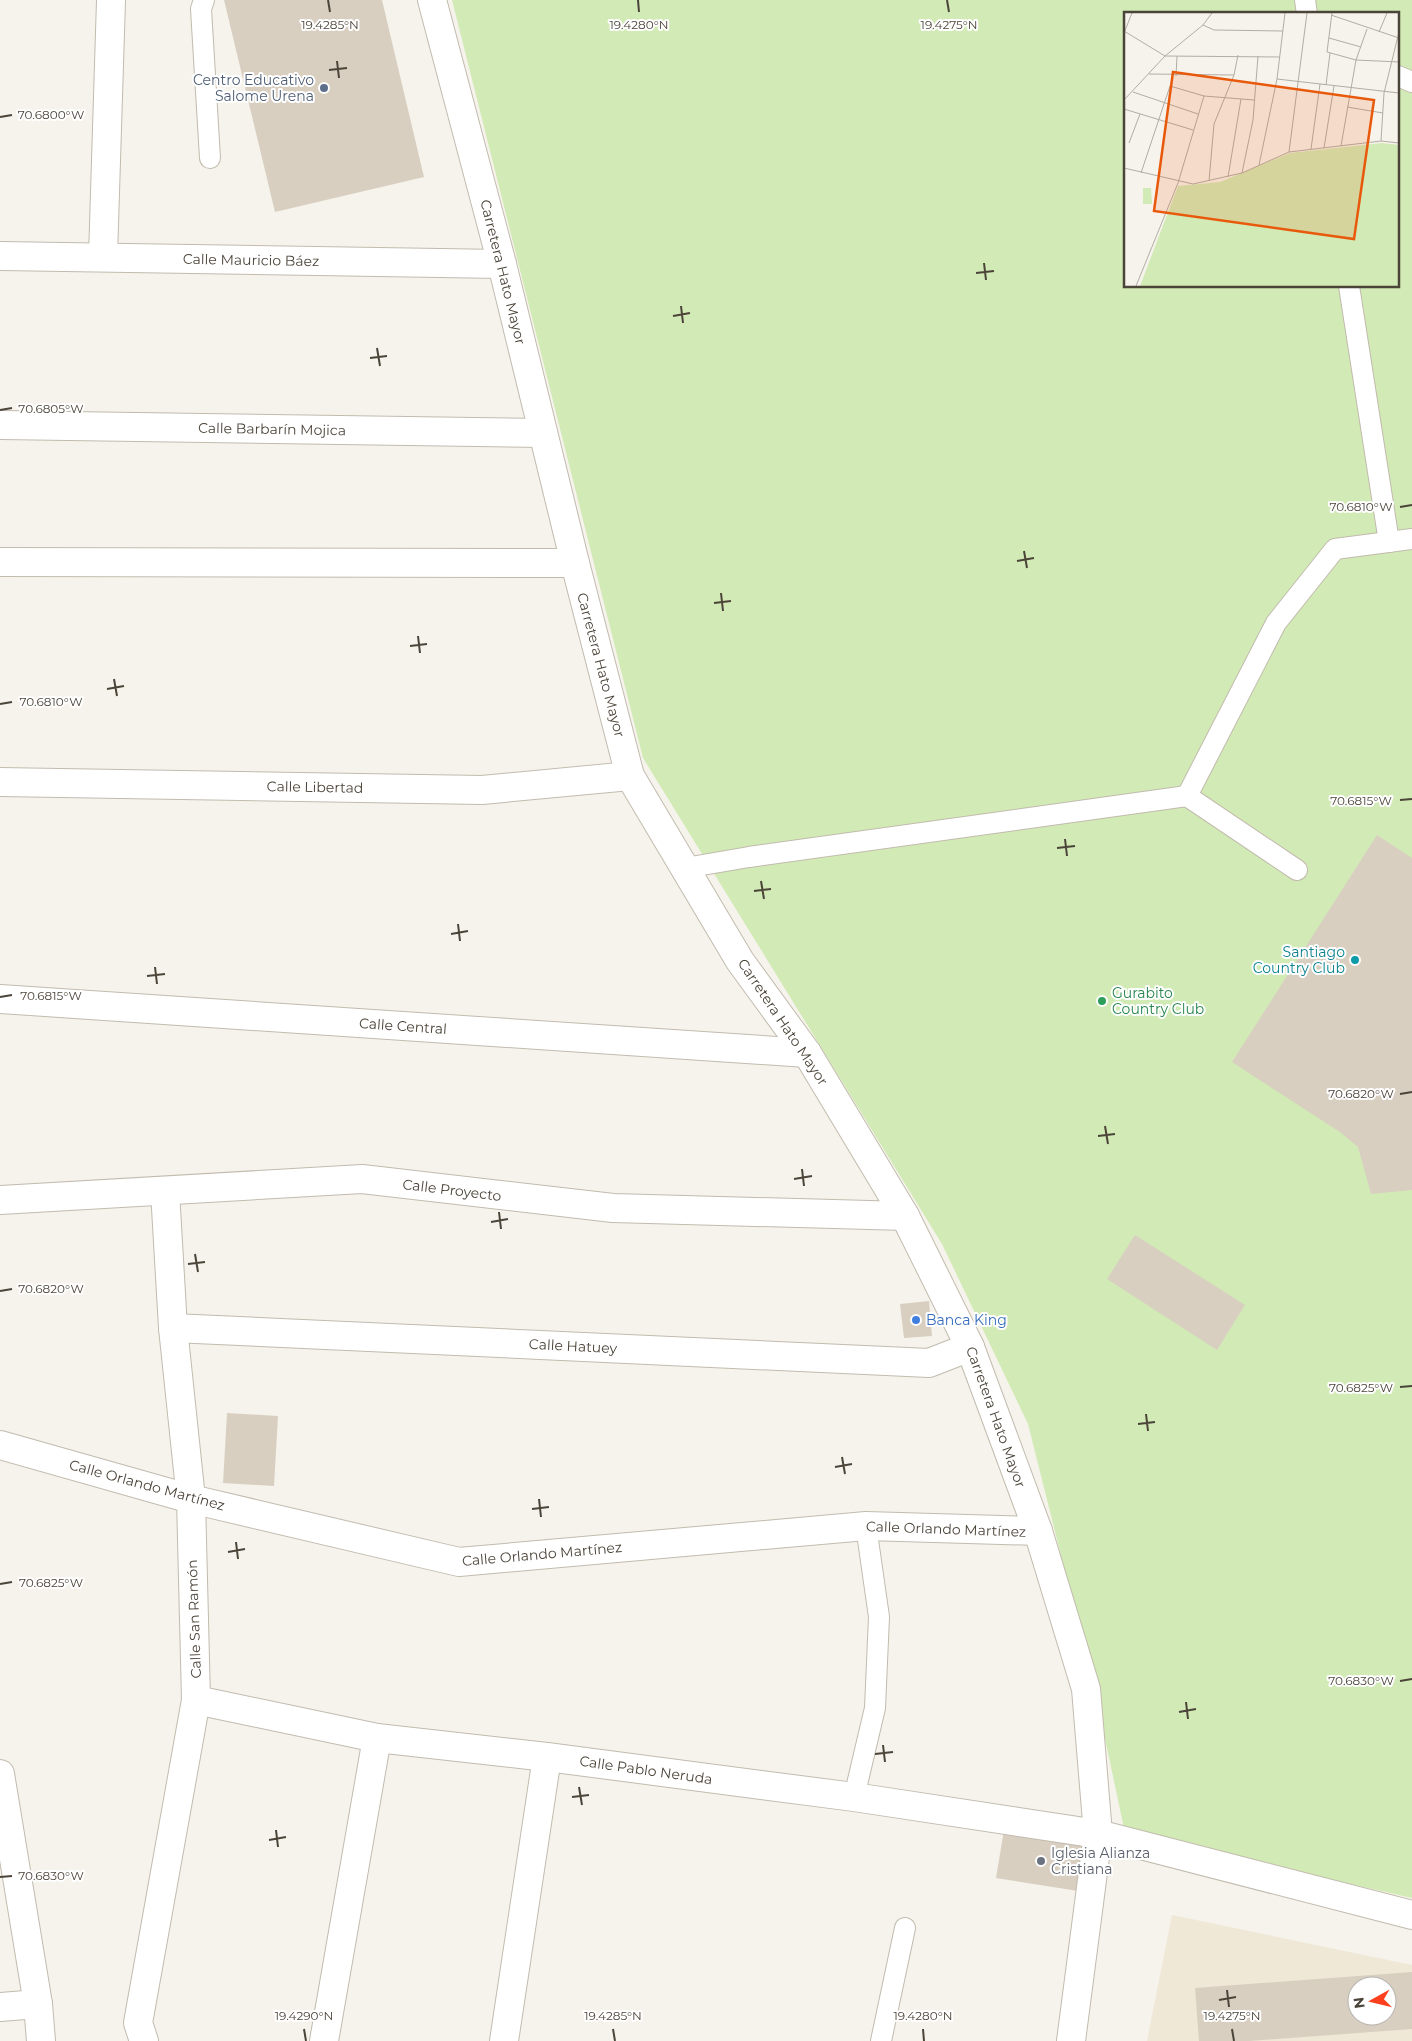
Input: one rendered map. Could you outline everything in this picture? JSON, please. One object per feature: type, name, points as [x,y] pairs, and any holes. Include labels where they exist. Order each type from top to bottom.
[{"type":"street","points":[[103,257],[111,0]]},
{"type":"street","name":"Carretera Hato Mayor","points":[[432,0],[502,264],[575,563],[630,776],[740,960],[807,1053],[905,1216],[970,1347],[1038,1532],[1086,1689],[1098,1834],[1071,2041]]},
{"type":"street","name":"Calle Mauricio Báez","points":[[0,256],[502,264]]},
{"type":"street","name":"Calle Barbarín Mojica","points":[[0,425],[543,433]]},
{"type":"street","points":[[0,562],[575,563]]},
{"type":"street","name":"Calle Libertad","points":[[0,782],[482,790],[630,776]]},
{"type":"street","name":"Calle Central","points":[[0,999],[807,1053]]},
{"type":"street","name":"Calle Proyecto","points":[[0,1200],[362,1179],[613,1208],[905,1216]]},
{"type":"street","name":"Calle San Ramón","points":[[144,2041],[138,2023],[196,1700],[190,1498],[173,1328],[165,1191]]},
{"type":"street","name":"Calle Hatuey","points":[[173,1328],[929,1363],[970,1347]]},
{"type":"street","name":"Calle Orlando Martínez","points":[[0,1446],[190,1498],[459,1562],[866,1526],[1038,1532]]},
{"type":"street","name":"Calle Pablo Neruda","points":[[196,1700],[377,1738],[547,1757],[854,1797],[1098,1834],[1412,1915]]},
{"type":"street","points":[[324,2041],[377,1738]]},
{"type":"street","points":[[504,2041],[547,1757]]},
{"type":"street","points":[[0,1774],[38,2004],[41,2041]]},
{"type":"street","points":[[0,2007],[38,2004]]},
{"type":"lane","points":[[204,0],[202,9],[210,158]]},
{"type":"lane","points":[[1400,77],[1412,82]]},
{"type":"lane","points":[[1349,288],[1389,542]]},
{"type":"lane","points":[[1187,796],[1276,623],[1335,549],[1412,539]]},
{"type":"lane","points":[[685,868],[749,857],[1187,796],[1297,870]]},
{"type":"lane","points":[[854,1797],[875,1708],[878,1644],[879,1617],[866,1526]]},
{"type":"lane","points":[[881,2041],[905,1928]]},
{"type":"shaded area","points":[[1172,1915],[1412,1965],[1412,2041],[1147,2041]]},
{"type":"green space","name":"Gurabito Country Club","points":[[452,0],[1412,0],[1412,1898],[1125,1833],[1094,1687],[1028,1424],[942,1244],[643,758]]},
{"type":"building","name":"Centro Educativo Salome Urena","points":[[224,0],[382,0],[424,177],[275,212]]},
{"type":"building","name":"Santiago Country Club","points":[[1377,835],[1412,858],[1412,1190],[1371,1194],[1358,1147],[1340,1132],[1232,1062]]},
{"type":"building","points":[[1135,1235],[1245,1305],[1217,1350],[1107,1279]]},
{"type":"building","name":"Banca King","points":[[929,1301],[932,1336],[904,1338],[900,1304]]},
{"type":"building","points":[[227,1413],[278,1416],[274,1486],[223,1483]]},
{"type":"building","name":"Iglesia Alianza Cristiana","points":[[1004,1830],[1087,1844],[1078,1891],[996,1878]]},
{"type":"building","points":[[1412,1972],[1412,2029],[1250,2041],[1199,2041],[1195,1988],[1347,1977],[1347,2026],[1397,2026],[1397,1976],[1358,1976]]},
{"type":"place","name":"Centro Educativo Salome Urena","points":[[324,88]]},
{"type":"place","name":"Santiago Country Club","points":[[1355,960]]},
{"type":"place","name":"Gurabito Country Club","points":[[1102,1001]]},
{"type":"place","name":"Banca King","points":[[916,1320]]},
{"type":"place","name":"Iglesia Alianza Cristiana","points":[[1041,1861]]}]
